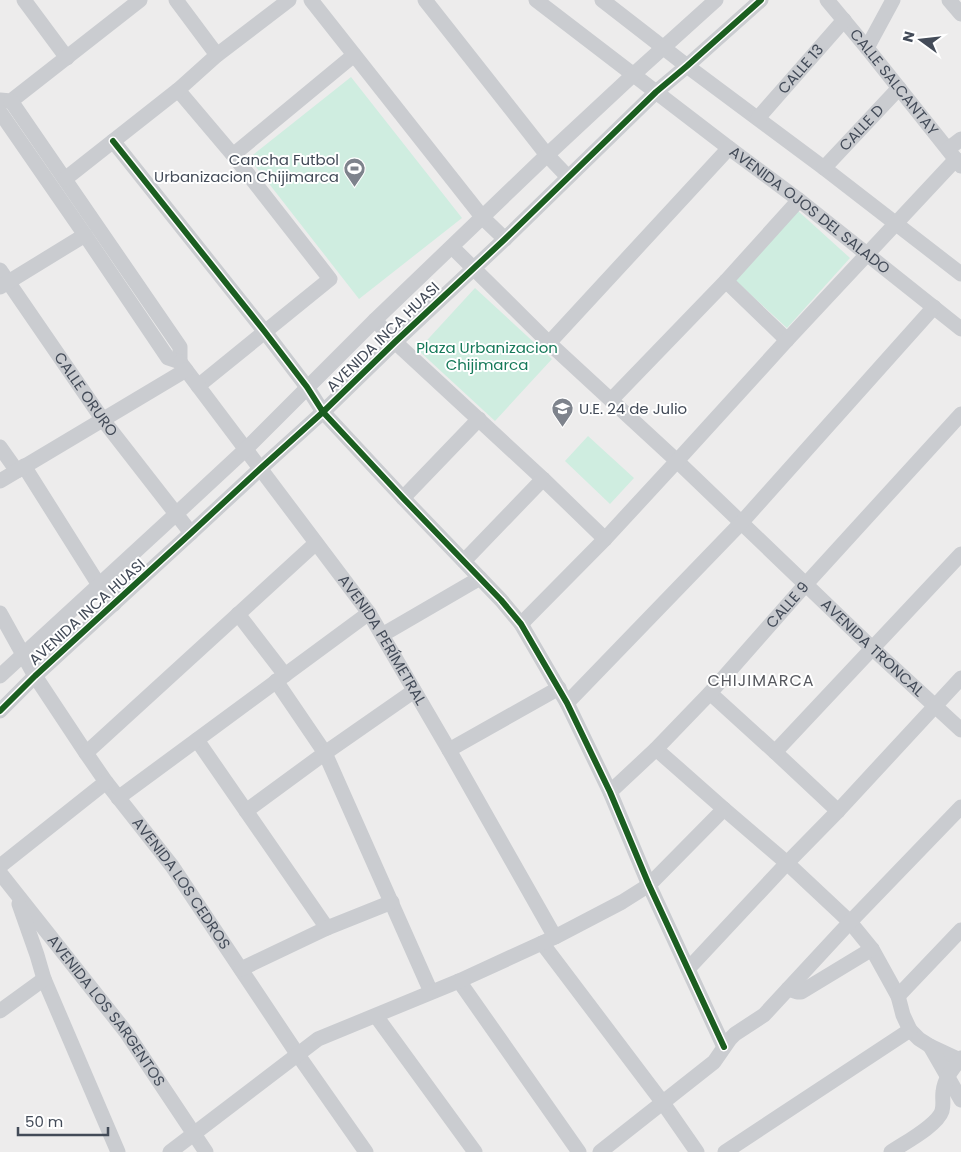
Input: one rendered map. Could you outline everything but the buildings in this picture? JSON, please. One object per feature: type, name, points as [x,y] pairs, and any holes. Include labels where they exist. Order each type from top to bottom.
[{"type":"street","points":[[24,0],[67,58]]},
{"type":"street","points":[[140,0],[67,58],[6,101],[65,179],[180,347],[183,366]]},
{"type":"street","points":[[176,0],[218,55]]},
{"type":"street","points":[[65,179],[289,0]]},
{"type":"street","points":[[311,0],[483,218],[505,239]]},
{"type":"street","points":[[425,0],[548,155],[568,177]]},
{"type":"street","name":"AVENIDA OJOS DEL SALADO","points":[[536,0],[799,200],[961,329]]},
{"type":"street","points":[[602,0],[961,274]]},
{"type":"street","name":"AVENIDA INCA HUASI","points":[[0,676],[246,449],[375,320],[634,74],[716,0]]},
{"type":"street","name":"AVENIDA INCA HUASI","points":[[0,710],[323,412],[656,92],[761,0]]},
{"type":"street","name":"CALLE SALCANTAY","points":[[827,0],[955,158]]},
{"type":"street","points":[[867,48],[893,0]]},
{"type":"street","points":[[949,0],[961,14]]},
{"type":"street","name":"CALLE 13","points":[[758,118],[844,20]]},
{"type":"street","points":[[232,155],[354,56]]},
{"type":"street","name":"CALLE D","points":[[824,168],[899,88]]},
{"type":"street","points":[[178,90],[330,279],[198,386]]},
{"type":"street","points":[[0,112],[168,358],[183,366]]},
{"type":"street","points":[[521,624],[677,462],[787,340],[896,224],[955,158],[961,139]]},
{"type":"street","points":[[112,141],[265,332],[307,387],[323,412],[501,600],[521,624],[567,703],[610,792],[649,885],[724,1047]]},
{"type":"street","points":[[549,343],[729,148]]},
{"type":"street","points":[[611,400],[726,281],[799,200]]},
{"type":"street","points":[[3,280],[85,235]]},
{"type":"street","name":"AVENIDA TRONCAL","points":[[452,247],[549,343],[961,730]]},
{"type":"street","name":"CALLE ORURO","points":[[3,280],[103,420],[191,534]]},
{"type":"street","points":[[726,281],[787,340]]},
{"type":"street","points":[[567,703],[741,523],[934,307]]},
{"type":"street","points":[[375,320],[395,342],[605,538]]},
{"type":"street","points":[[0,481],[103,420],[183,366]]},
{"type":"street","name":"AVENIDA PERÍMETRAL","points":[[183,366],[368,613],[449,750],[548,940],[697,1152]]},
{"type":"street","name":"CALLE 9","points":[[610,792],[656,749],[710,693],[806,584],[961,414]]},
{"type":"street","points":[[403,498],[479,419]]},
{"type":"street","points":[[0,447],[21,468],[99,585],[114,604]]},
{"type":"street","points":[[464,561],[543,479]]},
{"type":"street","points":[[86,753],[316,543]]},
{"type":"street","points":[[775,752],[872,648],[958,564]]},
{"type":"street","points":[[382,635],[480,578]]},
{"type":"street","name":"AVENIDA LOS CEDROS","points":[[0,613],[35,676],[86,753],[118,798],[172,866],[298,1055],[366,1152]]},
{"type":"street","points":[[118,798],[368,613]]},
{"type":"street","points":[[238,614],[326,754],[431,992]]},
{"type":"street","points":[[688,969],[961,678]]},
{"type":"street","points":[[449,750],[559,688]]},
{"type":"street","points":[[246,811],[414,691]]},
{"type":"street","points":[[710,693],[838,811]]},
{"type":"street","points":[[197,740],[327,928]]},
{"type":"street","points":[[656,749],[787,863],[850,922],[872,949],[898,996],[903,1015],[910,1030],[930,1046],[961,1060],[947,1077],[942,1093],[944,1101],[942,1112],[937,1119],[929,1127],[891,1152]]},
{"type":"street","points":[[0,866],[106,782]]},
{"type":"street","points":[[600,1152],[714,1062],[735,1034],[764,1015],[850,922],[961,807]]},
{"type":"street","points":[[170,1152],[325,1036],[458,981],[548,940],[622,902],[649,885],[724,809]]},
{"type":"street","name":"AVENIDA LOS SARGENTOS","points":[[0,873],[126,1032],[206,1152]]},
{"type":"street","points":[[15,893],[44,979],[118,1152]]},
{"type":"street","points":[[241,969],[327,928],[392,902]]},
{"type":"street","points":[[898,996],[961,930]]},
{"type":"street","points":[[788,989],[801,992],[872,949]]},
{"type":"street","points":[[0,1010],[44,979]]},
{"type":"street","points":[[458,981],[580,1152]]},
{"type":"street","points":[[376,1016],[475,1152]]},
{"type":"street","points":[[725,1152],[910,1030]]},
{"type":"street","points":[[930,1046],[961,1100]]},
{"type":"green space","name":"Cancha Futbol Urbanizacion Chijimarca","points":[[351,77],[462,218],[359,299],[249,158]]},
{"type":"green space","points":[[797,210],[850,258],[787,328],[734,279]]},
{"type":"green space","name":"Plaza Urbanizacion Chijimarca","points":[[475,288],[552,359],[495,421],[418,350]]},
{"type":"green space","points":[[588,436],[634,478],[610,504],[565,461]]},
{"type":"cycle path","points":[[0,711],[35,676],[323,412],[656,92],[761,0]]},
{"type":"cycle path","points":[[113,141],[265,332],[307,387],[323,412],[501,600],[521,624],[567,703],[610,792],[649,885],[724,1047]]},
{"type":"place","name":"Cancha Futbol Urbanizacion Chijimarca","points":[[355,188]]},
{"type":"place","name":"U.E. 24 de Julio","points":[[563,428]]},
{"type":"district","name":"CHIJIMARCA","points":[[761,680]]}]
